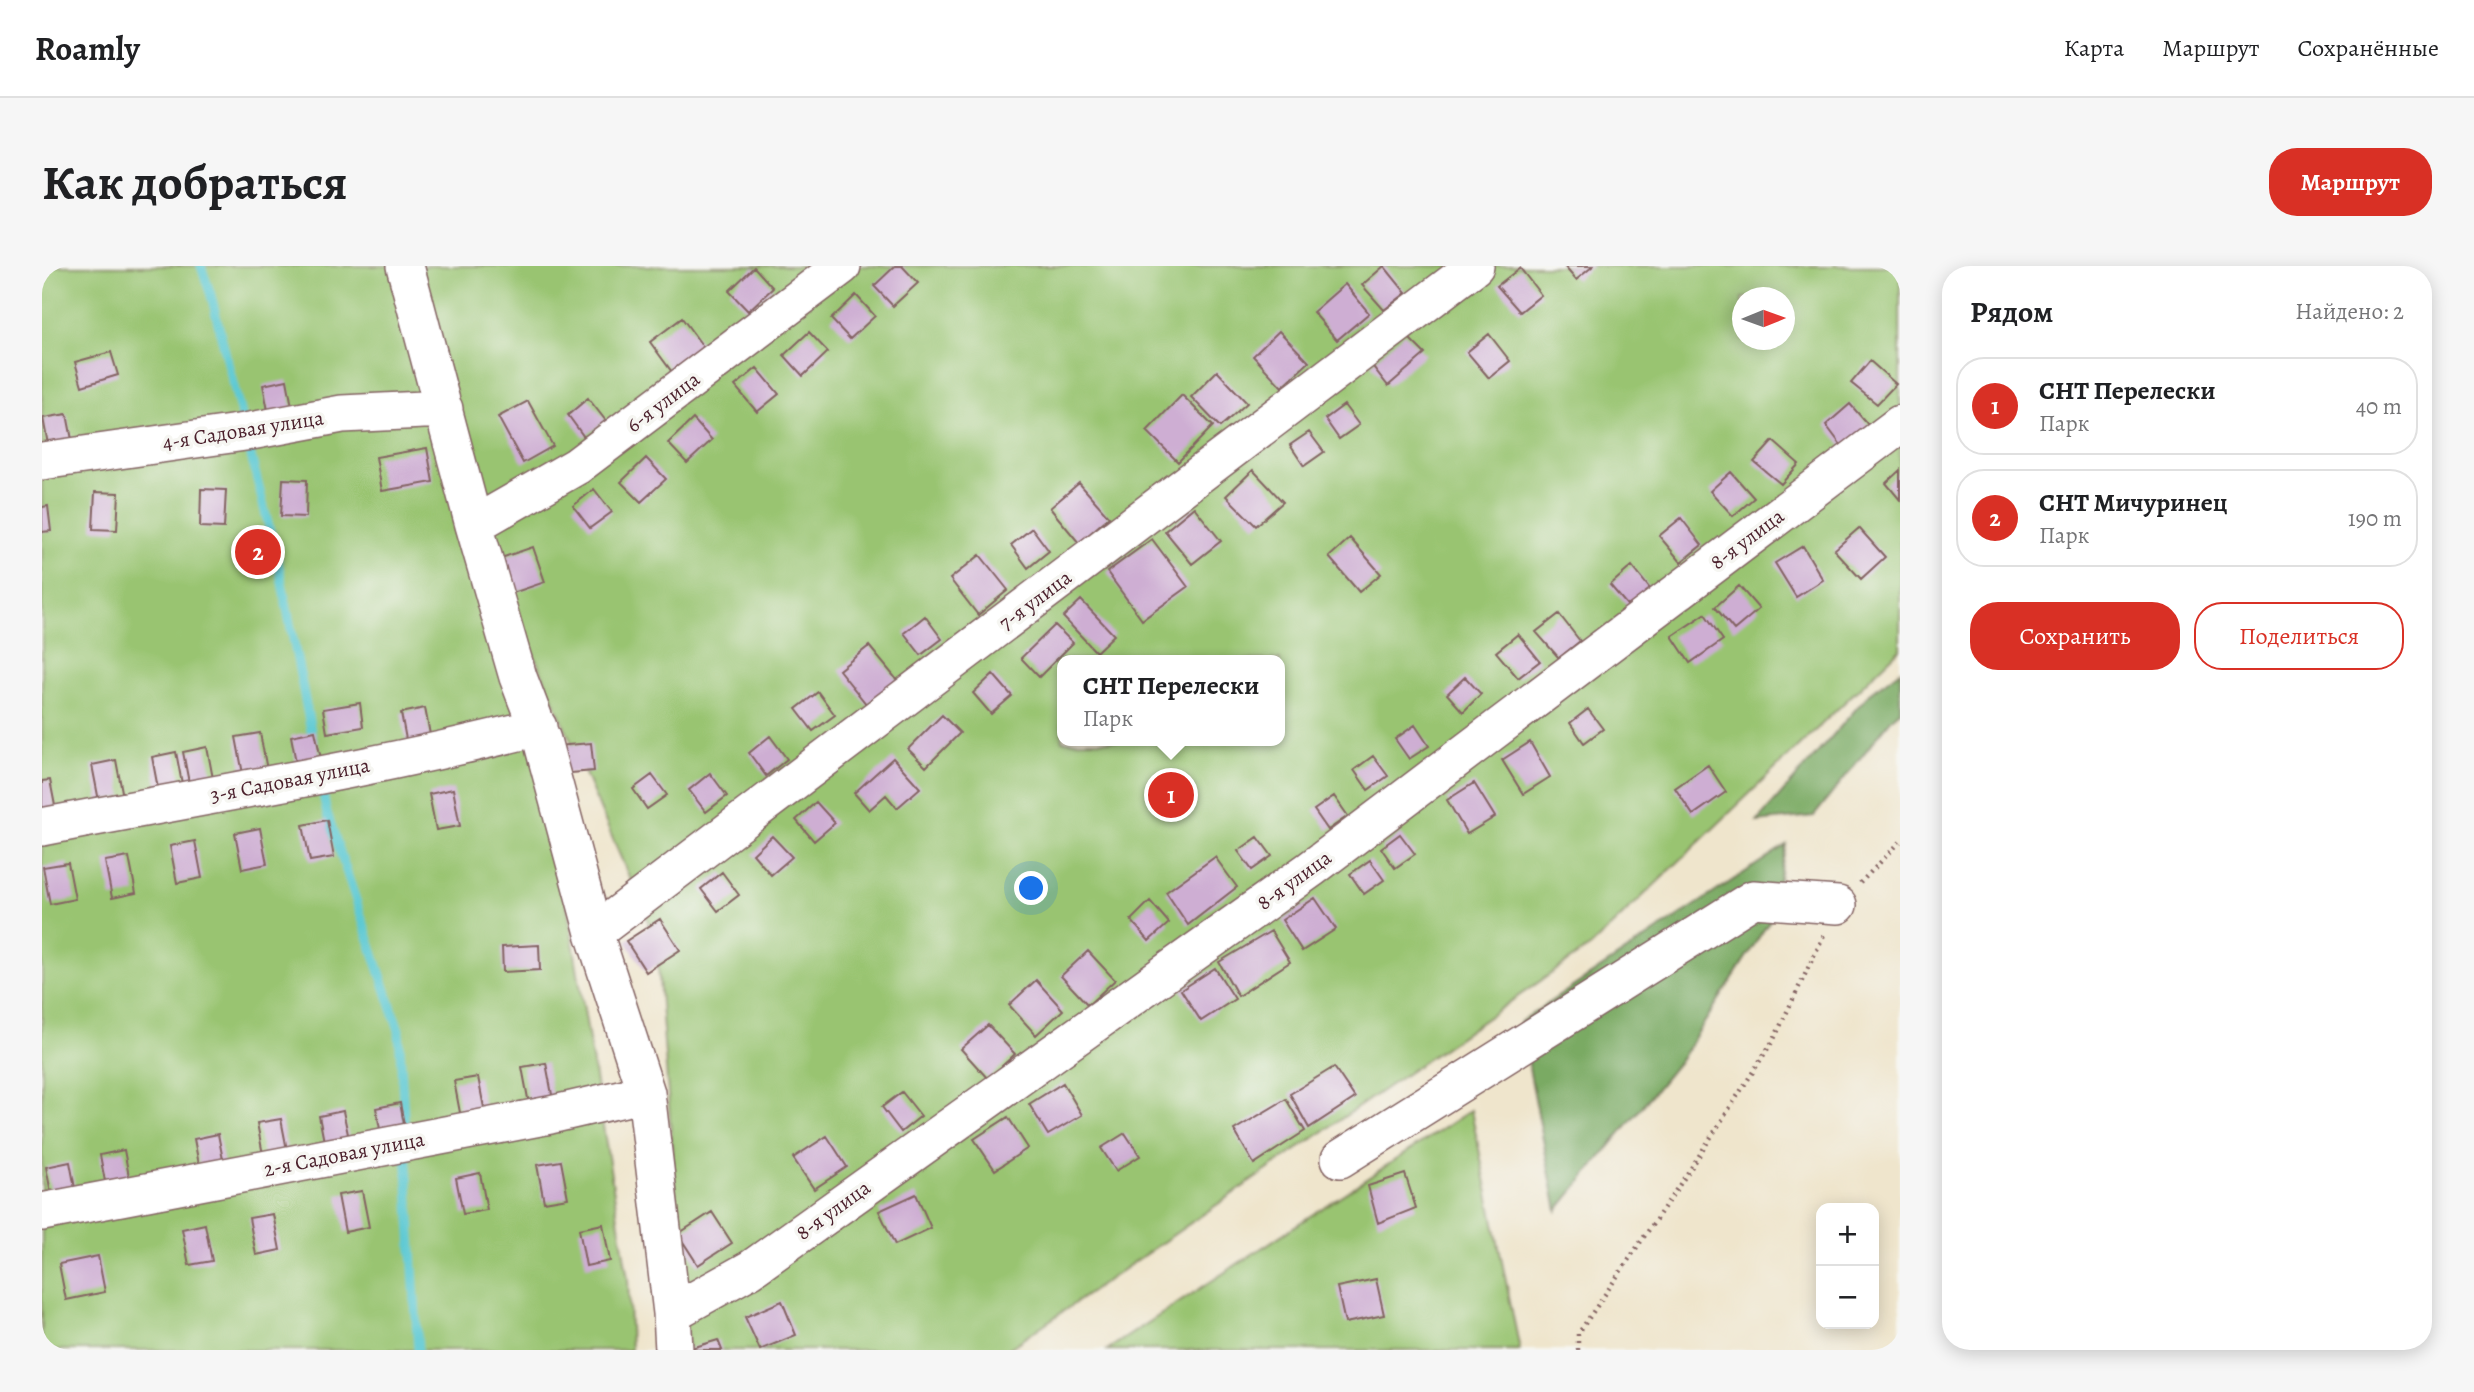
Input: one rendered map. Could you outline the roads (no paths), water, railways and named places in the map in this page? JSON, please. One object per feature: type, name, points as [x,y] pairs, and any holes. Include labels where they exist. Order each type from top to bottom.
[{"type":"street","points":[[405,266],[474,525],[518,677],[537,727],[594,933],[646,1093],[674,1350]]},
{"type":"street","name":"6-я улица","points":[[474,525],[578,466],[842,266]]},
{"type":"street","name":"7-я улица","points":[[594,933],[1475,266]]},
{"type":"street","name":"4-я Садовая улица","points":[[42,461],[245,432],[342,414],[444,408]]},
{"type":"street","name":"8-я улица","points":[[672,1313],[751,1269],[1311,869],[1900,424]]},
{"type":"street","name":"3-я Садовая улица","points":[[42,827],[356,768],[537,727]]},
{"type":"street","points":[[1340,1159],[1753,899],[1838,905]]},
{"type":"street","name":"2-я Садовая улица","points":[[42,1212],[550,1115],[646,1093]]},
{"type":"waterway","points":[[201,266],[211,295],[243,423]]},
{"type":"waterway","points":[[247,440],[279,567],[313,741]]},
{"type":"waterway","points":[[321,782],[326,810],[399,1030],[405,1134]]},
{"type":"waterway","points":[[406,1151],[418,1350]]},
{"type":"place","name":"СНТ Мичуринец","points":[[258,552]]},
{"type":"place","name":"СНТ Перелески","points":[[1171,795]]}]
